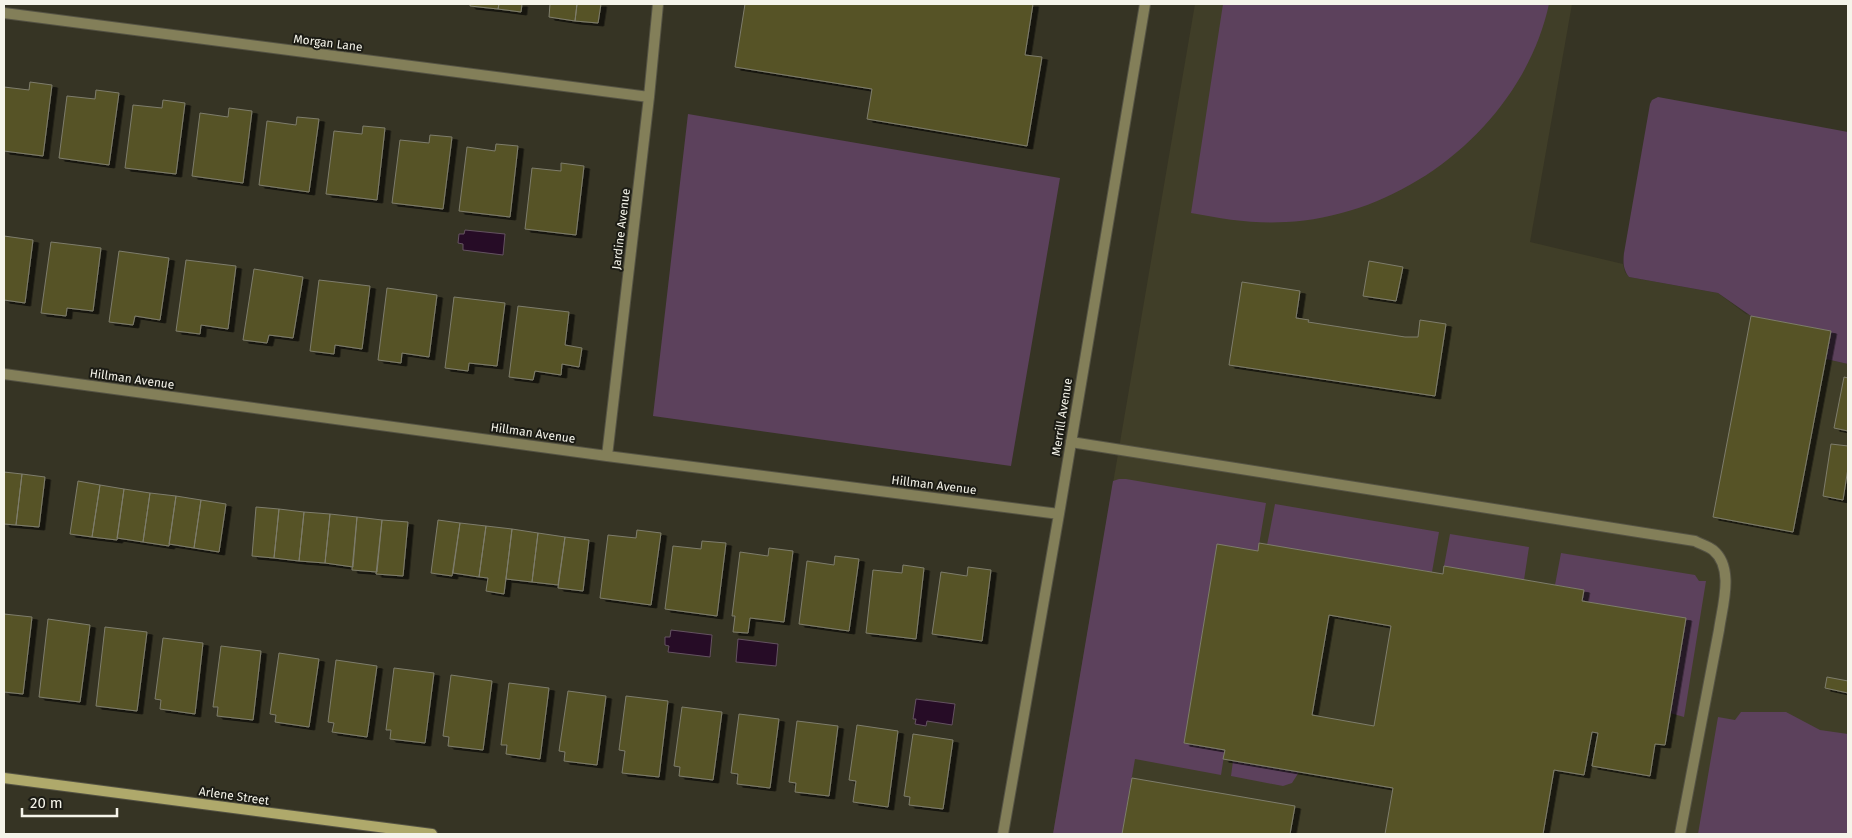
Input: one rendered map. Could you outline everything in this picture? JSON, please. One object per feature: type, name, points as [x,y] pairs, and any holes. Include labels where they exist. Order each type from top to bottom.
[{"type":"street","name":"Jardine Avenue","points":[[607,456],[658,4]]},
{"type":"street","name":"Merrill Avenue","points":[[1003,834],[1145,4]]},
{"type":"street","name":"Morgan Lane","points":[[4,13],[648,97]]},
{"type":"street","name":"Hillman Avenue","points":[[4,374],[607,456],[1059,514]]},
{"type":"street","points":[[1071,442],[1695,542],[1713,550],[1723,564],[1725,575],[1724,597],[1680,834]]},
{"type":"street","name":"Arlene Street","points":[[4,778],[432,834]]},
{"type":"shaded area","points":[[1195,4],[1572,4],[1530,242],[1623,264],[1625,272],[1629,277],[1718,293],[1746,314],[1831,331],[1826,359],[1848,364],[1848,834],[1053,834]]},
{"type":"shaded area","points":[[1223,4],[1549,4],[1535,47],[1514,87],[1486,124],[1453,155],[1416,182],[1374,202],[1331,216],[1286,222],[1262,222],[1191,213]]},
{"type":"shaded area","points":[[1658,97],[1848,132],[1848,364],[1826,359],[1831,331],[1751,316],[1718,293],[1629,277],[1624,265],[1624,253],[1650,104],[1652,100]]},
{"type":"shaded area","points":[[688,114],[1060,178],[1011,466],[653,416]]},
{"type":"shaded area","points":[[465,230],[505,234],[503,255],[463,250],[463,244],[458,243],[459,234],[464,234]]},
{"type":"shaded area","points":[[1119,479],[1266,503],[1258,551],[1217,545],[1184,743],[1225,750],[1221,775],[1135,759],[1122,834],[1053,834],[1113,481]]},
{"type":"shaded area","points":[[1275,504],[1439,532],[1432,572],[1267,545]]},
{"type":"shaded area","points":[[1450,534],[1529,547],[1524,580],[1444,566]]},
{"type":"shaded area","points":[[1561,553],[1695,575],[1699,581],[1706,581],[1684,717],[1670,713],[1686,618],[1582,601],[1584,590],[1555,585]]},
{"type":"shaded area","points":[[671,630],[712,635],[710,657],[668,652],[669,646],[665,645],[665,637],[670,637]]},
{"type":"shaded area","points":[[738,639],[778,644],[776,666],[736,662]]},
{"type":"shaded area","points":[[916,699],[955,704],[952,725],[927,721],[926,726],[915,724],[916,719],[913,719]]},
{"type":"shaded area","points":[[1741,712],[1786,712],[1820,730],[1848,734],[1848,834],[1698,834],[1718,717],[1735,720]]},
{"type":"shaded area","points":[[1233,761],[1299,772],[1292,783],[1283,786],[1231,776]]},
{"type":"building","points":[[470,4],[499,4],[498,9],[470,6]]},
{"type":"building","points":[[499,4],[522,4],[521,12],[498,9]]},
{"type":"building","points":[[550,4],[577,4],[575,21],[549,17]]},
{"type":"building","points":[[577,4],[601,4],[598,23],[575,21]]},
{"type":"building","points":[[745,4],[1033,4],[1025,55],[1042,57],[1027,146],[867,119],[872,89],[735,67]]},
{"type":"building","points":[[30,82],[52,85],[43,156],[4,151],[4,87],[29,90]]},
{"type":"building","points":[[96,90],[119,93],[109,165],[59,158],[67,96],[95,99]]},
{"type":"building","points":[[163,100],[185,103],[176,174],[125,168],[133,105],[162,108]]},
{"type":"building","points":[[229,108],[252,111],[243,183],[192,176],[200,113],[228,117]]},
{"type":"building","points":[[297,117],[319,119],[309,192],[259,185],[267,121],[296,125]]},
{"type":"building","points":[[363,126],[385,128],[377,200],[326,194],[334,131],[362,134]]},
{"type":"building","points":[[430,135],[452,137],[443,209],[392,203],[400,140],[429,143]]},
{"type":"building","points":[[496,144],[518,146],[510,217],[459,211],[467,147],[495,151]]},
{"type":"building","points":[[561,163],[584,166],[576,235],[525,229],[532,168],[561,171]]},
{"type":"building","points":[[4,236],[33,240],[25,303],[4,300]]},
{"type":"building","points":[[51,242],[101,248],[93,311],[67,308],[66,316],[41,313]]},
{"type":"building","points":[[119,251],[169,258],[160,320],[135,316],[133,325],[109,322]]},
{"type":"building","points":[[186,260],[236,266],[228,329],[201,325],[200,334],[176,331]]},
{"type":"building","points":[[1369,261],[1403,267],[1396,301],[1363,296]]},
{"type":"building","points":[[254,269],[303,277],[293,338],[269,335],[267,343],[243,340]]},
{"type":"building","points":[[319,280],[370,286],[362,349],[335,345],[334,354],[310,351]]},
{"type":"building","points":[[1242,282],[1300,291],[1296,318],[1309,320],[1308,322],[1405,337],[1418,337],[1420,320],[1446,324],[1435,396],[1229,365]]},
{"type":"building","points":[[387,288],[437,295],[429,357],[402,353],[401,363],[378,360]]},
{"type":"building","points":[[454,297],[505,303],[497,366],[469,363],[468,371],[445,368]]},
{"type":"building","points":[[518,306],[569,312],[565,345],[582,348],[579,367],[562,364],[561,375],[535,371],[533,380],[509,377]]},
{"type":"building","points":[[1751,316],[1831,331],[1793,532],[1713,517]]},
{"type":"building","points":[[1844,377],[1848,378],[1848,431],[1834,428]]},
{"type":"building","points":[[1831,444],[1848,446],[1848,468],[1843,500],[1823,496]]},
{"type":"building","points":[[4,472],[22,474],[16,525],[4,524]]},
{"type":"building","points":[[22,474],[45,477],[39,527],[16,525]]},
{"type":"building","points":[[78,481],[100,485],[92,537],[70,534]]},
{"type":"building","points":[[100,485],[124,489],[117,540],[92,537]]},
{"type":"building","points":[[124,489],[150,493],[143,542],[117,538]]},
{"type":"building","points":[[150,493],[176,496],[169,546],[143,542]]},
{"type":"building","points":[[176,496],[201,500],[194,548],[169,544]]},
{"type":"building","points":[[201,500],[226,504],[219,552],[194,548]]},
{"type":"building","points":[[256,507],[279,509],[274,558],[252,556]]},
{"type":"building","points":[[279,509],[304,512],[299,561],[274,558]]},
{"type":"building","points":[[304,512],[330,514],[325,563],[299,561]]},
{"type":"building","points":[[330,514],[357,517],[353,567],[325,563]]},
{"type":"building","points":[[357,517],[382,520],[377,572],[352,570]]},
{"type":"building","points":[[382,520],[408,522],[403,576],[376,574]]},
{"type":"building","points":[[438,520],[460,523],[452,576],[431,573]]},
{"type":"building","points":[[460,523],[486,526],[479,577],[453,573]]},
{"type":"building","points":[[486,526],[512,529],[504,594],[486,591],[488,578],[479,577]]},
{"type":"building","points":[[512,529],[538,533],[532,582],[506,579]]},
{"type":"building","points":[[637,530],[661,533],[651,605],[600,598],[608,535],[636,538]]},
{"type":"building","points":[[538,533],[565,537],[558,585],[532,582]]},
{"type":"building","points":[[565,537],[589,540],[583,591],[558,588]]},
{"type":"building","points":[[702,541],[726,543],[717,616],[665,609],[673,546],[701,549]]},
{"type":"building","points":[[1259,543],[1443,574],[1444,566],[1584,590],[1582,601],[1686,618],[1665,745],[1655,744],[1650,776],[1592,766],[1598,733],[1592,732],[1584,775],[1554,770],[1543,834],[1385,834],[1393,788],[1223,759],[1225,750],[1184,743],[1217,544],[1258,551]],"holes":[[[1329,615],[1391,626],[1374,726],[1312,715]]]},
{"type":"building","points":[[769,548],[793,551],[784,622],[750,618],[748,633],[733,632],[735,616],[732,616],[740,552],[768,556]]},
{"type":"building","points":[[835,556],[859,559],[849,631],[799,624],[807,561],[834,565]]},
{"type":"building","points":[[903,565],[924,568],[916,639],[866,633],[873,570],[902,573]]},
{"type":"building","points":[[968,567],[991,570],[982,641],[932,634],[941,572],[967,576]]},
{"type":"building","points":[[4,614],[32,617],[23,694],[4,692]]},
{"type":"building","points":[[48,619],[90,625],[80,702],[39,697]]},
{"type":"building","points":[[105,627],[147,632],[137,711],[96,706]]},
{"type":"building","points":[[163,638],[203,643],[195,714],[160,709],[161,700],[155,699]]},
{"type":"building","points":[[221,646],[261,651],[253,720],[217,716],[218,707],[213,707]]},
{"type":"building","points":[[279,653],[319,659],[309,727],[275,722],[276,715],[270,714]]},
{"type":"building","points":[[336,660],[377,666],[367,737],[332,732],[334,723],[328,722]]},
{"type":"building","points":[[394,668],[434,673],[425,743],[390,739],[391,730],[386,730]]},
{"type":"building","points":[[451,675],[492,681],[483,750],[448,746],[449,737],[443,736]]},
{"type":"building","points":[[1827,677],[1848,681],[1848,693],[1825,688]]},
{"type":"building","points":[[509,683],[549,688],[540,759],[506,754],[507,745],[501,745]]},
{"type":"building","points":[[568,691],[606,696],[597,765],[564,761],[565,752],[559,751]]},
{"type":"building","points":[[626,696],[668,701],[659,777],[622,773],[625,751],[619,750]]},
{"type":"building","points":[[682,707],[722,712],[713,780],[679,776],[680,767],[674,766]]},
{"type":"building","points":[[739,714],[779,719],[770,788],[737,784],[738,774],[731,773]]},
{"type":"building","points":[[797,721],[838,726],[829,796],[795,792],[796,783],[789,782]]},
{"type":"building","points":[[857,725],[898,731],[888,807],[853,802],[856,781],[849,780]]},
{"type":"building","points":[[913,734],[953,740],[943,809],[909,805],[910,797],[904,796]]},
{"type":"building","points":[[1132,778],[1295,806],[1290,834],[1122,834]]}]
